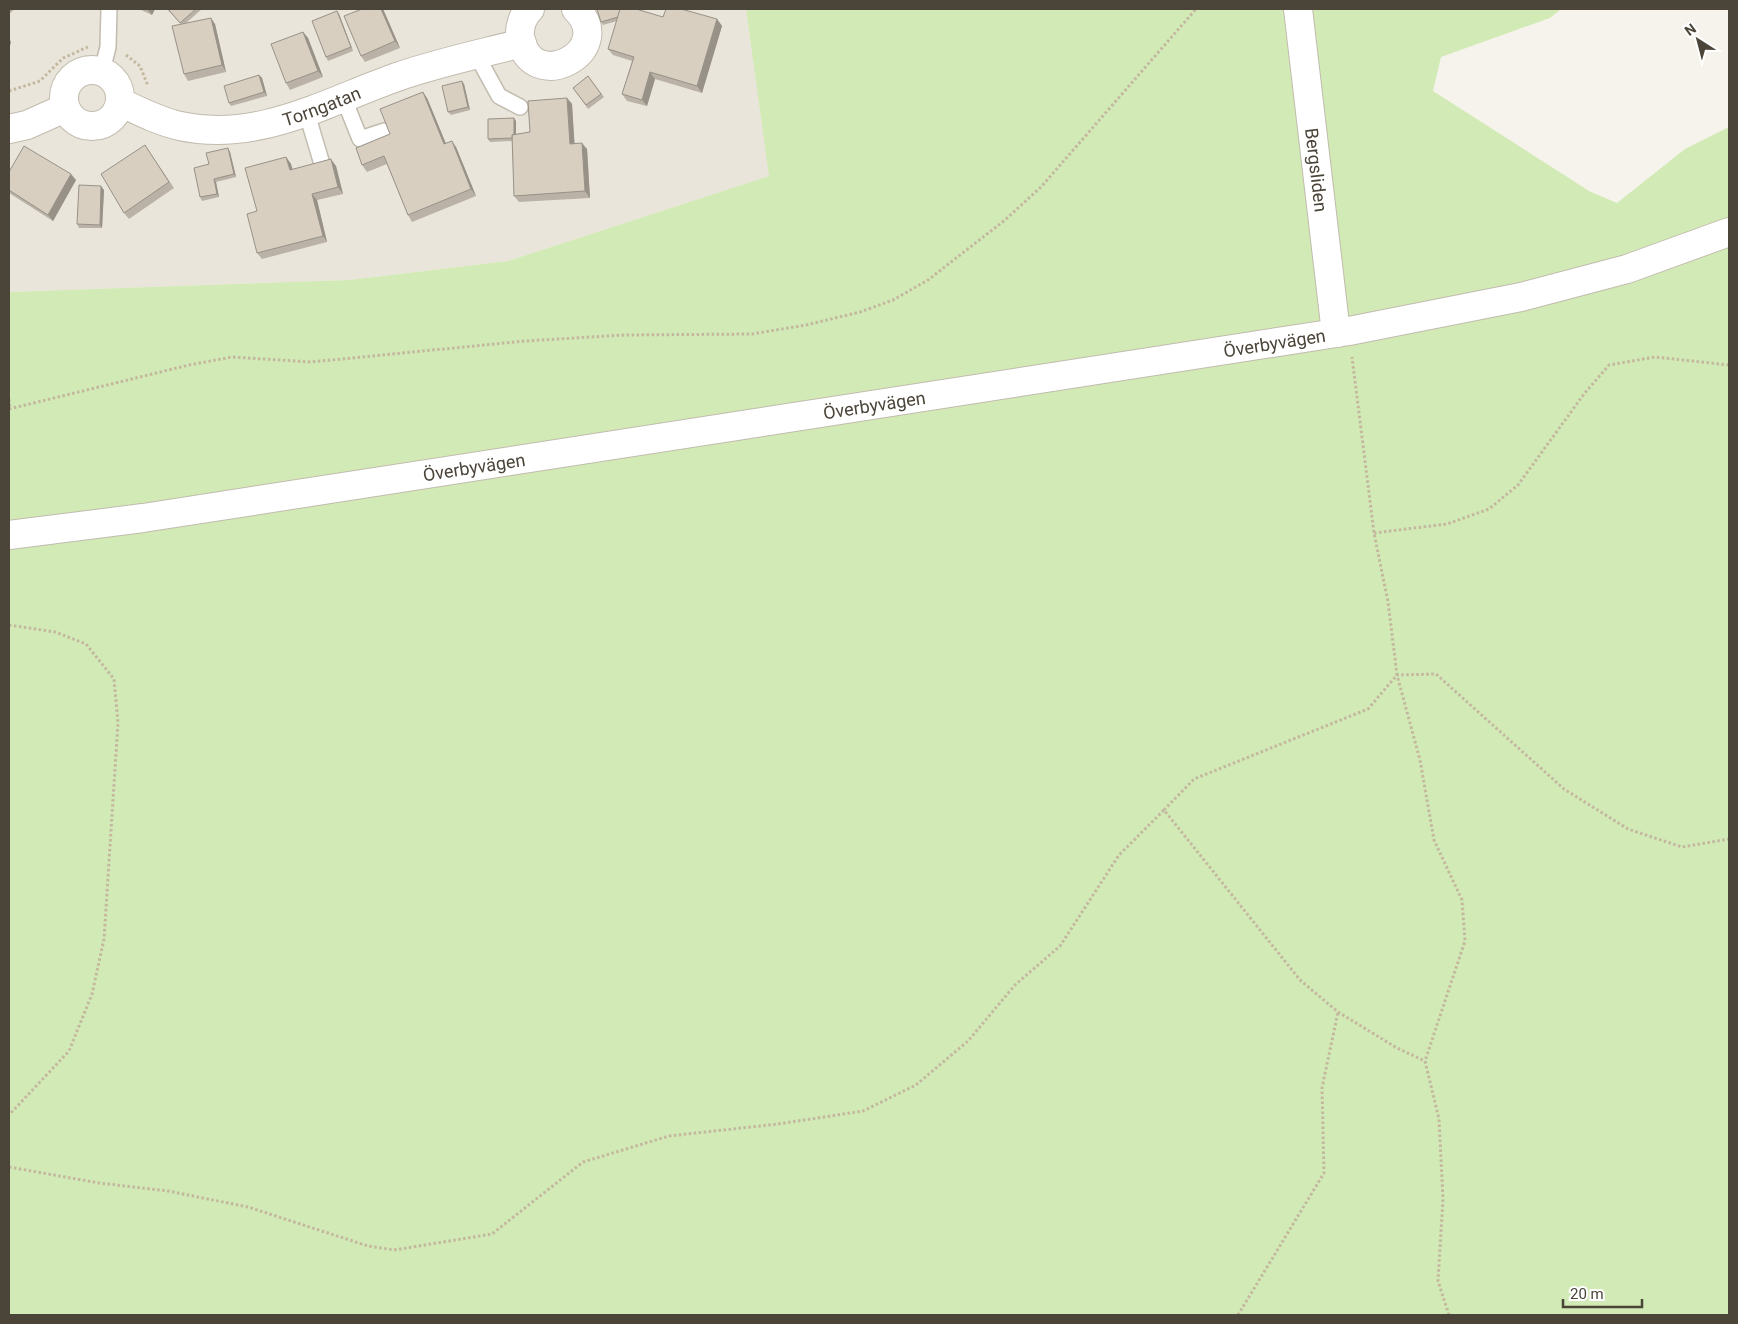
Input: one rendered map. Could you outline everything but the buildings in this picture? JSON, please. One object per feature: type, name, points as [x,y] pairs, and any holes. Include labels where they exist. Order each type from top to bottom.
[{"type":"street","points":[[530,9],[522,21],[520,32],[522,43],[534,60],[544,65],[554,66],[574,59],[586,41],[587,30],[584,20],[576,9]]},
{"type":"street","name":"Bergsliden","points":[[1298,9],[1342,332]]},
{"type":"street","name":"Torngatan","points":[[120,102],[150,116],[179,126],[215,130],[257,127],[307,114],[398,77],[476,54],[522,43]]},
{"type":"street","points":[[105,59],[117,83],[120,102],[112,118],[104,124],[95,126],[77,122],[65,108],[64,89],[76,74],[105,59]]},
{"type":"street","points":[[9,129],[27,126],[65,108]]},
{"type":"street","name":"Överbyvägen","points":[[9,535],[143,518],[1342,332],[1521,297],[1628,269],[1729,232]]},
{"type":"lane","points":[[105,59],[109,9]]},
{"type":"lane","points":[[476,54],[499,96],[520,108]]},
{"type":"lane","points":[[344,98],[360,139],[384,131]]},
{"type":"lane","points":[[307,114],[322,164]]},
{"type":"path","points":[[9,399],[10,408],[189,365],[232,357],[311,362],[525,341],[624,335],[752,334],[806,325],[860,312],[894,300],[928,280],[1005,220],[1041,187],[1196,9]]},
{"type":"path","points":[[9,91],[40,81],[63,58],[78,50],[97,45],[105,59],[123,53],[140,66],[148,83],[150,116]]},
{"type":"path","points":[[1342,332],[1374,533],[1388,602],[1397,675],[1420,760],[1434,840],[1462,900],[1465,941],[1425,1061],[1439,1119],[1443,1199],[1438,1281],[1449,1315]]},
{"type":"path","points":[[1374,533],[1447,524],[1489,509],[1518,485],[1584,394],[1609,366],[1655,357],[1729,365]]},
{"type":"path","points":[[9,625],[55,632],[86,644],[114,679],[118,723],[104,939],[92,994],[69,1051],[9,1115]]},
{"type":"path","points":[[9,1167],[99,1183],[168,1191],[248,1207],[368,1246],[394,1250],[492,1234],[583,1162],[669,1136],[778,1124],[863,1111],[916,1085],[968,1041],[1015,985],[1060,946],[1118,855],[1194,779],[1368,709],[1397,675],[1436,674],[1564,788],[1628,830],[1682,847],[1729,839]]},
{"type":"path","points":[[1164,810],[1300,980],[1338,1012],[1397,1048],[1425,1061]]},
{"type":"path","points":[[1238,1315],[1324,1172],[1322,1088],[1338,1012]]},
{"type":"shaded area","points":[[9,9],[746,9],[770,176],[508,261],[349,280],[9,292]]},
{"type":"green space","points":[[746,9],[1561,9],[1550,18],[1441,57],[1433,91],[1589,191],[1617,203],[1685,149],[1729,127],[1729,1315],[9,1315],[9,292],[349,280],[508,261],[769,176]]}]
